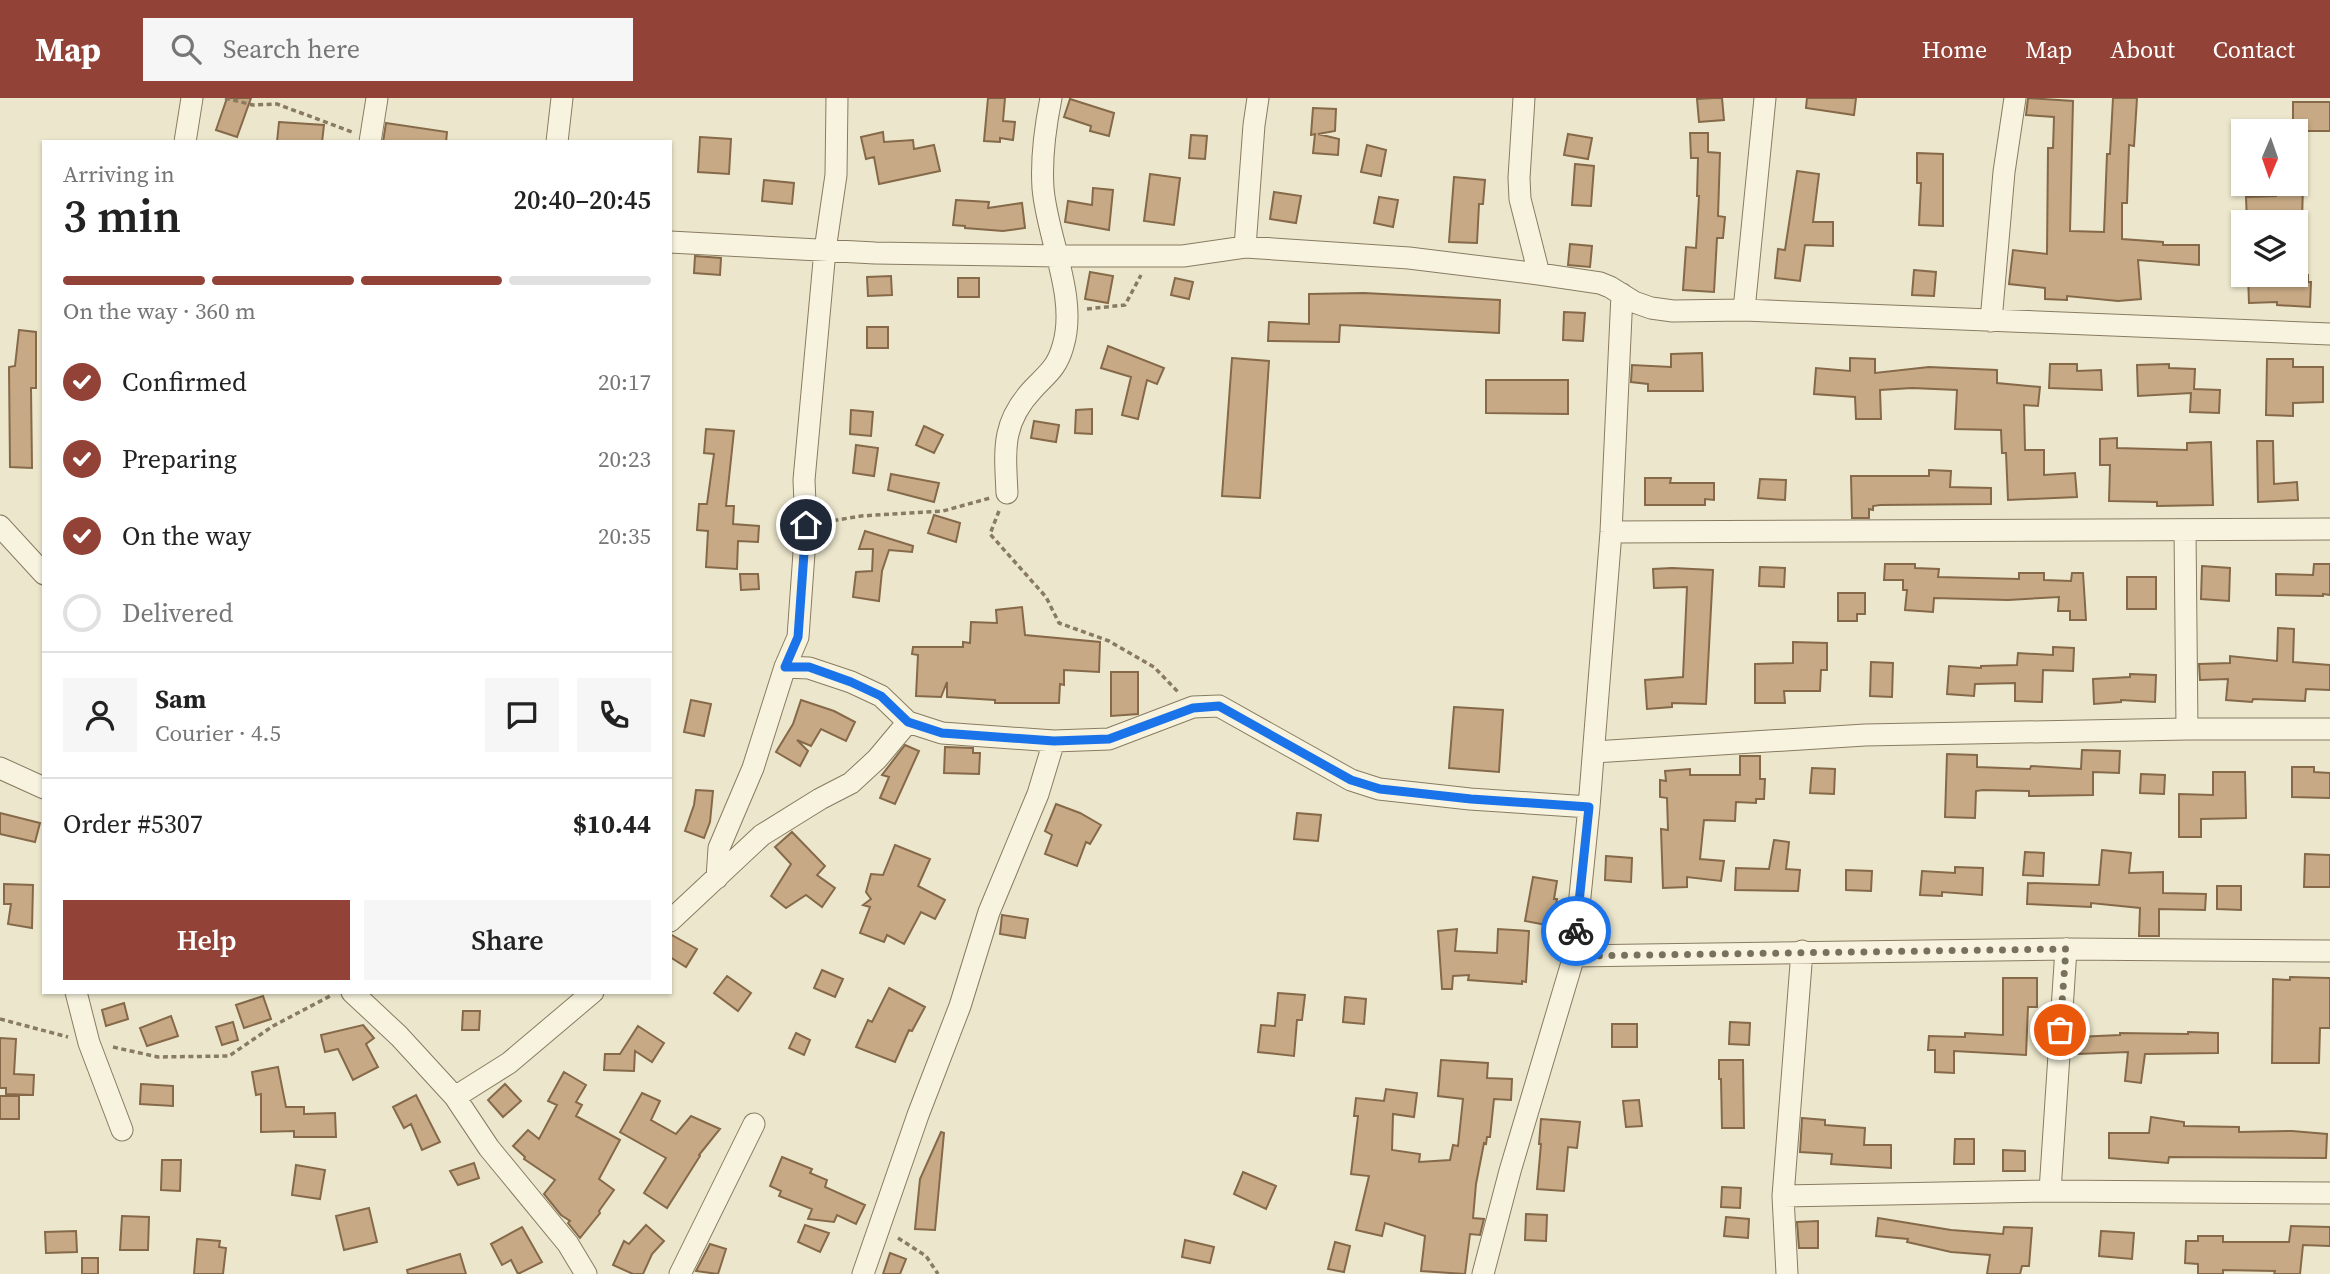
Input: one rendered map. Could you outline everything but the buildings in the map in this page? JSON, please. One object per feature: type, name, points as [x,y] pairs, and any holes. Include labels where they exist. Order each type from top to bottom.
[{"type":"street","points":[[185,140],[192,98]]},
{"type":"street","points":[[370,140],[377,98]]},
{"type":"street","points":[[558,140],[562,98]]},
{"type":"street","points":[[717,878],[719,848],[753,768],[785,667],[798,637],[806,525],[804,480],[825,250],[836,175],[837,98]]},
{"type":"street","points":[[1007,493],[1005,441],[1017,407],[1054,370],[1064,345],[1067,309],[1043,189],[1044,135],[1051,98]]},
{"type":"street","points":[[1245,247],[1258,98]]},
{"type":"street","points":[[1524,98],[1518,178],[1520,199],[1539,274]]},
{"type":"street","points":[[1744,310],[1765,98]]},
{"type":"street","points":[[1991,321],[2004,172],[2015,98]]},
{"type":"street","points":[[672,242],[875,253],[1057,256],[1183,256],[1245,247],[1409,258],[1600,283],[1651,308],[1673,311],[1744,310],[2330,334]]},
{"type":"street","points":[[1483,1274],[1510,1171],[1574,956],[1594,752],[1611,532],[1622,295]]},
{"type":"street","points":[[0,526],[42,572]]},
{"type":"street","points":[[1611,532],[2330,529]]},
{"type":"street","points":[[2185,530],[2187,729]]},
{"type":"street","points":[[785,667],[809,667],[851,682],[881,696],[908,722],[942,733],[1054,741],[1109,739],[1193,708],[1219,706],[1351,780],[1380,789],[1471,799],[1589,807]]},
{"type":"street","points":[[672,919],[762,835],[850,783],[877,759],[908,722]]},
{"type":"street","points":[[1594,752],[1865,735],[2330,729]]},
{"type":"street","points":[[863,1274],[918,1115],[960,1006],[989,912],[1038,794],[1054,741]]},
{"type":"street","points":[[0,768],[42,787]]},
{"type":"street","points":[[1574,956],[2066,949],[2330,951]]},
{"type":"street","points":[[2050,1191],[2066,949]]},
{"type":"street","points":[[1787,1274],[1783,1196],[1802,951]]},
{"type":"street","points":[[76,994],[89,1044],[122,1130]]},
{"type":"street","points":[[354,994],[400,1036],[455,1097],[489,1148],[568,1244],[586,1274]]},
{"type":"street","points":[[455,1097],[509,1063],[591,994]]},
{"type":"street","points":[[680,1274],[754,1124]]},
{"type":"street","points":[[1783,1196],[2050,1191],[2330,1193]]},
{"type":"path","points":[[225,98],[253,105],[277,104],[370,140]]},
{"type":"path","points":[[1067,309],[1099,309],[1125,305],[1152,255]]},
{"type":"path","points":[[806,525],[861,516],[943,511],[1007,493]]},
{"type":"path","points":[[1007,493],[990,534],[1046,597],[1059,623],[1109,641],[1154,667],[1193,708]]},
{"type":"path","points":[[0,1019],[89,1044],[158,1057],[229,1056],[273,1026],[333,994]]},
{"type":"path","points":[[881,1228],[919,1249],[938,1274]]},
{"type":"way so far","points":[[1576,931],[1574,956],[2066,949],[2060,1030]]},
{"type":"route","points":[[806,525],[798,637],[785,667],[809,667],[851,682],[881,696],[908,722],[942,733],[1054,741],[1109,739],[1193,708],[1219,706],[1351,780],[1380,789],[1471,799],[1589,807],[1576,931]]}]
